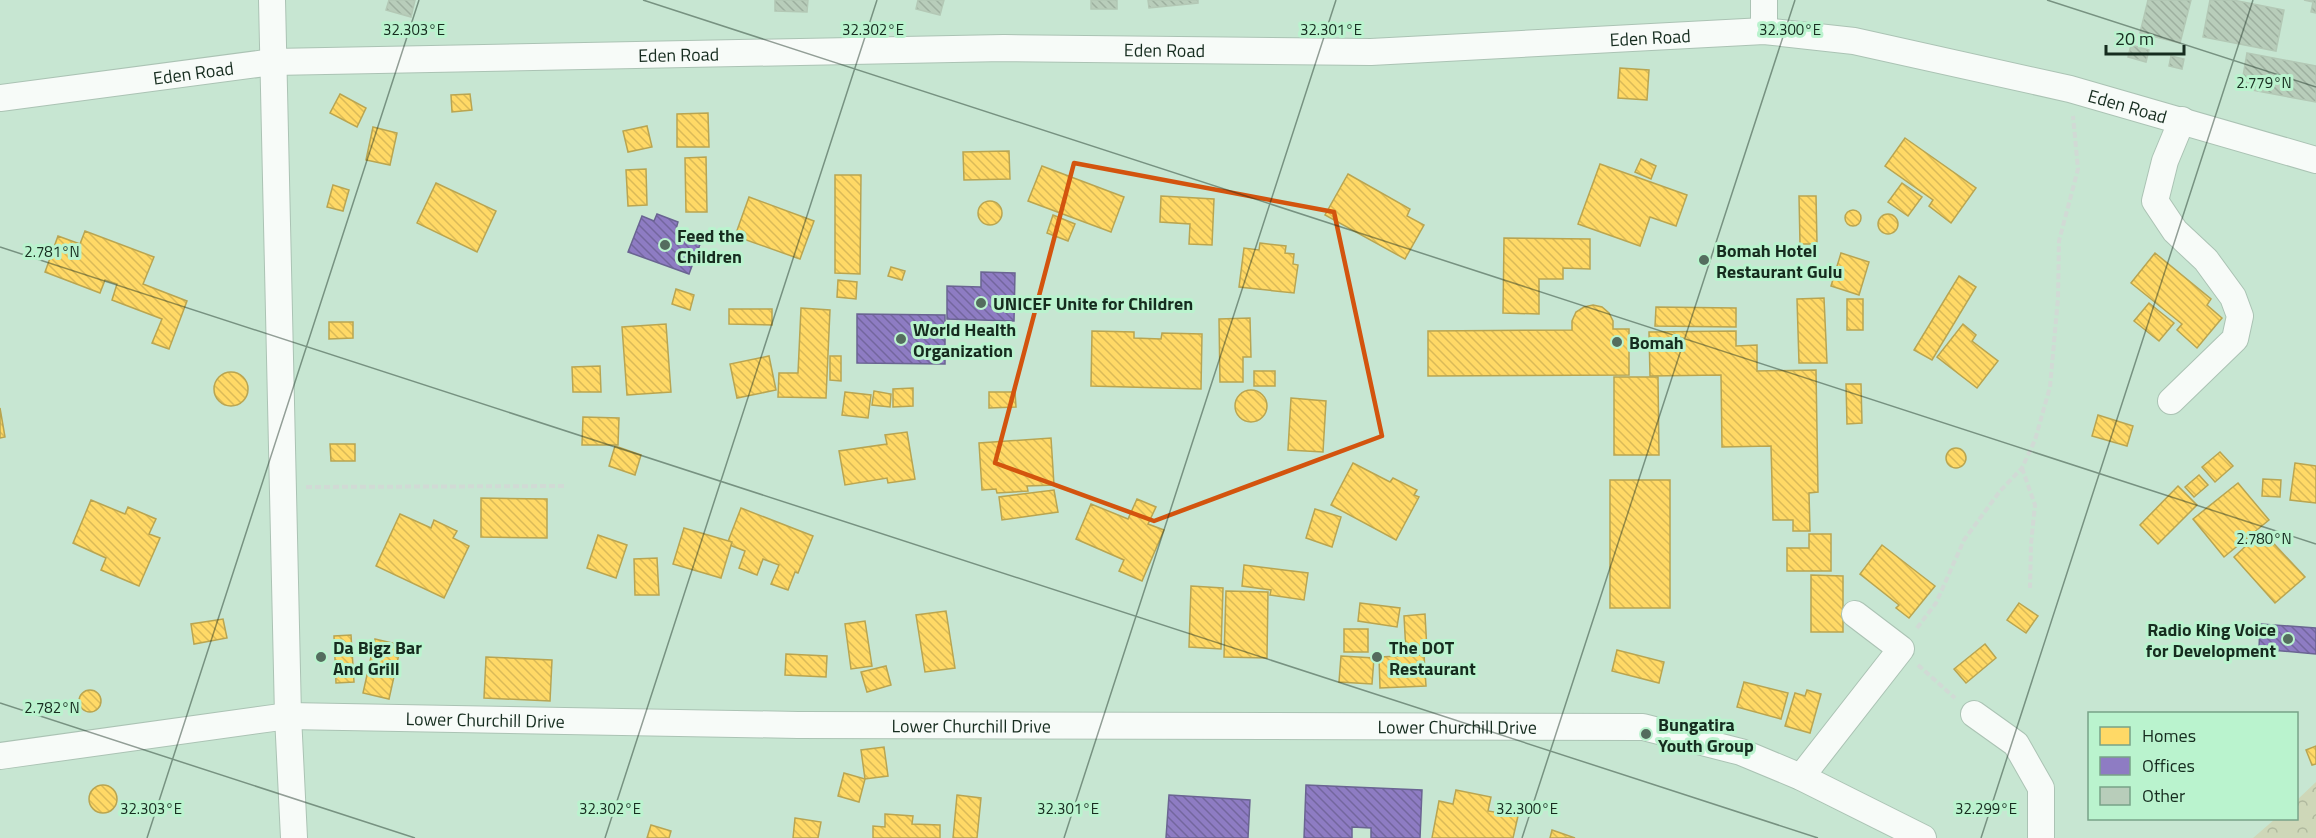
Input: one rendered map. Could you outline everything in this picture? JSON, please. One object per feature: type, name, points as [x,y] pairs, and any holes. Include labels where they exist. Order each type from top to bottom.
[{"type":"street","points":[[272,0],[288,716],[294,838]]},
{"type":"street","points":[[1764,0],[1764,31]]},
{"type":"street","name":"Eden Road","points":[[0,98],[273,62],[1004,48],[1371,52],[1764,31],[1854,41],[2070,90],[2316,160]]},
{"type":"street","points":[[2171,401],[2235,339],[2240,316],[2233,297],[2206,260],[2175,231],[2155,201],[2165,161],[2182,120]]},
{"type":"street","points":[[1802,777],[1901,649],[1855,614]]},
{"type":"street","points":[[1974,714],[2016,744],[2041,788],[2040,838]]},
{"type":"street","name":"Lower Churchill Drive","points":[[0,756],[288,716],[798,725],[1643,727],[1741,752],[1802,777],[1923,838]]},
{"type":"path","points":[[1974,714],[1901,649],[1936,603],[1964,540],[2000,491],[2022,468],[2035,440],[2050,387],[2058,298],[2059,241],[2078,169],[2070,90]]},
{"type":"path","points":[[2022,468],[2035,505],[2030,588]]},
{"type":"path","points":[[282,487],[564,486]]},
{"type":"highlighted area","points":[[1074,163],[1334,212],[1382,436],[1154,521],[995,463]]},
{"type":"green space","points":[[2316,782],[2316,838],[2253,838],[2274,820],[2298,820],[2298,799]]},
{"type":"building: Homes","points":[[1620,68],[1649,70],[1647,100],[1618,98]]},
{"type":"building: Homes","points":[[340,94],[366,108],[357,127],[330,113]]},
{"type":"building: Homes","points":[[470,94],[472,110],[452,112],[451,95]]},
{"type":"building: Homes","points":[[708,113],[709,147],[677,147],[677,114]]},
{"type":"building: Homes","points":[[647,126],[652,147],[628,152],[623,131]]},
{"type":"building: Homes","points":[[373,127],[397,133],[390,165],[366,160]]},
{"type":"building: Homes","points":[[1905,138],[1976,188],[1951,223],[1929,206],[1933,200],[1885,166]]},
{"type":"building: Homes","points":[[1009,151],[1010,179],[964,180],[963,152]]},
{"type":"building: Homes","points":[[706,157],[707,212],[686,212],[685,158]]},
{"type":"building: Homes","points":[[1641,159],[1656,166],[1651,179],[1635,172]]},
{"type":"building: Homes","points":[[1600,164],[1687,195],[1676,226],[1650,217],[1640,246],[1578,224]]},
{"type":"building: Homes","points":[[1042,166],[1124,197],[1111,232],[1028,201]]},
{"type":"building: Homes","points":[[646,169],[647,205],[628,206],[626,170]]},
{"type":"building: Homes","points":[[1348,174],[1410,209],[1407,216],[1424,225],[1405,259],[1325,215]]},
{"type":"building: Homes","points":[[835,175],[861,175],[860,274],[835,273]]},
{"type":"building: Homes","points":[[436,183],[496,211],[477,252],[417,223]]},
{"type":"building: Homes","points":[[1902,183],[1922,197],[1908,216],[1888,202]]},
{"type":"building: Homes","points":[[333,185],[349,190],[343,211],[327,207]]},
{"type":"building: Homes","points":[[1161,196],[1214,199],[1212,245],[1189,244],[1190,224],[1160,222]]},
{"type":"building: Homes","points":[[1799,196],[1816,196],[1817,244],[1800,244]]},
{"type":"building: Homes","points":[[749,197],[814,221],[800,259],[735,236]]},
{"type":"building: Homes","points":[[990,201],[999,204],[1002,213],[999,222],[990,225],[981,222],[978,213],[981,204]]},
{"type":"building: Homes","points":[[1853,210],[1859,212],[1861,218],[1859,224],[1853,226],[1847,224],[1845,218],[1847,212]]},
{"type":"building: Homes","points":[[1888,214],[1895,217],[1898,224],[1895,231],[1888,234],[1881,231],[1878,224],[1881,217]]},
{"type":"building: Homes","points":[[1053,215],[1075,224],[1068,241],[1047,233]]},
{"type":"building: Homes","points":[[85,231],[154,257],[143,284],[187,301],[169,349],[152,343],[162,319],[112,300],[117,284],[105,280],[100,293],[45,272],[58,236],[80,244]]},
{"type":"building: Homes","points":[[1504,238],[1590,239],[1590,269],[1563,268],[1563,279],[1539,279],[1539,314],[1503,313]]},
{"type":"building: Homes","points":[[1260,243],[1286,246],[1285,253],[1294,254],[1293,264],[1298,265],[1294,293],[1239,287],[1244,248],[1259,250]]},
{"type":"building: Homes","points":[[1841,253],[1869,262],[1859,295],[1831,286]]},
{"type":"building: Homes","points":[[2155,253],[2211,299],[2207,305],[2222,318],[2197,348],[2177,330],[2182,324],[2131,283]]},
{"type":"building: Homes","points":[[891,267],[905,271],[902,280],[888,276]]},
{"type":"building: Homes","points":[[1959,276],[1976,287],[1932,360],[1914,350]]},
{"type":"building: Homes","points":[[838,280],[857,282],[856,299],[837,297]]},
{"type":"building: Homes","points":[[676,289],[694,295],[690,310],[672,304]]},
{"type":"building: Homes","points":[[1824,298],[1827,363],[1799,363],[1797,299]]},
{"type":"building: Homes","points":[[1847,299],[1863,299],[1863,330],[1847,330]]},
{"type":"building: Homes","points":[[2149,303],[2174,323],[2159,341],[2134,321]]},
{"type":"building: Homes","points":[[1593,305],[1602,307],[1609,313],[1613,321],[1613,329],[1629,329],[1629,375],[1428,376],[1428,331],[1572,330],[1572,321],[1576,312]]},
{"type":"building: Homes","points":[[1656,307],[1736,308],[1736,327],[1655,326]]},
{"type":"building: Homes","points":[[801,308],[830,310],[826,398],[778,397],[779,373],[798,373]]},
{"type":"building: Homes","points":[[729,309],[772,309],[772,325],[729,324]]},
{"type":"building: Homes","points":[[1250,318],[1251,357],[1243,357],[1243,382],[1220,382],[1219,319]]},
{"type":"building: Homes","points":[[329,322],[353,322],[353,338],[329,339]]},
{"type":"building: Homes","points":[[666,324],[671,392],[627,395],[622,327]]},
{"type":"building: Homes","points":[[1963,324],[1976,335],[1972,341],[1998,361],[1977,388],[1937,357]]},
{"type":"building: Homes","points":[[1092,331],[1134,332],[1134,338],[1161,339],[1162,333],[1202,334],[1201,389],[1091,386]]},
{"type":"building: Homes","points":[[1736,331],[1736,346],[1757,345],[1757,371],[1816,370],[1818,492],[1809,493],[1810,531],[1793,531],[1793,520],[1773,520],[1771,446],[1722,447],[1721,375],[1650,376],[1649,332]]},
{"type":"building: Homes","points":[[769,356],[776,390],[737,398],[730,364]]},
{"type":"building: Homes","points":[[830,356],[841,356],[841,381],[830,380]]},
{"type":"building: Homes","points":[[600,366],[601,392],[573,392],[572,367]]},
{"type":"building: Homes","points":[[1254,371],[1275,371],[1275,386],[1254,386]]},
{"type":"building: Homes","points":[[231,372],[243,377],[248,389],[243,401],[231,406],[219,401],[214,389],[219,377]]},
{"type":"building: Homes","points":[[1614,377],[1658,377],[1659,455],[1614,455]]},
{"type":"building: Homes","points":[[1846,384],[1861,384],[1862,423],[1847,424]]},
{"type":"building: Homes","points":[[913,388],[913,406],[893,407],[893,389]]},
{"type":"building: Homes","points":[[1251,390],[1262,395],[1267,406],[1262,417],[1251,422],[1240,417],[1235,406],[1240,395]]},
{"type":"building: Homes","points":[[874,391],[891,394],[890,407],[872,405]]},
{"type":"building: Homes","points":[[845,392],[871,395],[868,418],[842,415]]},
{"type":"building: Homes","points":[[989,392],[1015,392],[1016,407],[989,408]]},
{"type":"building: Homes","points":[[1291,398],[1326,401],[1323,452],[1288,450]]},
{"type":"building: Homes","points":[[0,408],[5,437],[0,438]]},
{"type":"building: Homes","points":[[2098,415],[2133,426],[2127,446],[2092,436]]},
{"type":"building: Homes","points":[[583,417],[619,418],[618,445],[582,445]]},
{"type":"building: Homes","points":[[907,432],[915,479],[888,483],[887,478],[845,485],[839,451],[887,444],[885,435]]},
{"type":"building: Homes","points":[[1051,438],[1054,485],[1027,486],[1028,491],[997,493],[996,489],[982,490],[979,443]]},
{"type":"building: Homes","points":[[330,444],[355,444],[355,461],[331,461]]},
{"type":"building: Homes","points":[[615,446],[641,455],[635,475],[609,466]]},
{"type":"building: Homes","points":[[1956,448],[1963,451],[1966,458],[1963,465],[1956,468],[1949,465],[1946,458],[1949,451]]},
{"type":"building: Homes","points":[[2220,452],[2233,466],[2215,482],[2202,467]]},
{"type":"building: Homes","points":[[1353,463],[1390,482],[1393,478],[1417,490],[1414,495],[1419,497],[1396,540],[1331,505]]},
{"type":"building: Homes","points":[[2295,463],[2316,466],[2316,503],[2290,500]]},
{"type":"building: Homes","points":[[2199,475],[2208,485],[2194,497],[2185,487]]},
{"type":"building: Homes","points":[[2263,479],[2281,480],[2280,497],[2262,496]]},
{"type":"building: Homes","points":[[1610,480],[1670,480],[1670,608],[1610,608]]},
{"type":"building: Homes","points":[[2238,483],[2269,520],[2224,557],[2193,519]]},
{"type":"building: Homes","points":[[2178,486],[2197,505],[2158,544],[2140,525]]},
{"type":"building: Homes","points":[[1054,490],[1058,512],[1002,520],[999,497]]},
{"type":"building: Homes","points":[[481,498],[547,499],[547,538],[481,537]]},
{"type":"building: Homes","points":[[1137,499],[1156,507],[1148,524],[1164,530],[1142,581],[1119,571],[1124,560],[1076,539],[1091,504],[1128,519]]},
{"type":"building: Homes","points":[[91,500],[125,514],[128,507],[156,519],[149,534],[160,538],[139,586],[101,570],[106,558],[73,543]]},
{"type":"building: Homes","points":[[741,508],[813,536],[798,573],[795,572],[788,590],[771,584],[779,565],[763,559],[757,575],[739,568],[745,551],[727,544]]},
{"type":"building: Homes","points":[[1315,509],[1341,517],[1332,547],[1306,538]]},
{"type":"building: Homes","points":[[400,514],[431,528],[434,520],[457,531],[453,538],[469,546],[444,598],[376,566]]},
{"type":"building: Homes","points":[[684,528],[732,542],[721,578],[673,564]]},
{"type":"building: Homes","points":[[2262,531],[2305,577],[2275,603],[2234,557]]},
{"type":"building: Homes","points":[[1809,534],[1831,534],[1831,571],[1787,571],[1787,548],[1809,548]]},
{"type":"building: Homes","points":[[598,535],[627,545],[616,578],[587,568]]},
{"type":"building: Homes","points":[[1882,545],[1935,586],[1909,618],[1896,608],[1899,605],[1860,574]]},
{"type":"building: Homes","points":[[657,558],[659,595],[635,595],[634,559]]},
{"type":"building: Homes","points":[[1244,565],[1308,573],[1304,600],[1270,595],[1271,590],[1242,586]]},
{"type":"building: Homes","points":[[1811,575],[1843,576],[1843,632],[1811,632]]},
{"type":"building: Homes","points":[[1191,586],[1223,588],[1221,649],[1189,647]]},
{"type":"building: Homes","points":[[1226,591],[1268,592],[1267,658],[1224,657]]},
{"type":"building: Homes","points":[[1360,603],[1400,608],[1397,627],[1358,621]]},
{"type":"building: Homes","points":[[2019,603],[2038,616],[2026,633],[2007,620]]},
{"type":"building: Homes","points":[[946,611],[955,668],[925,672],[916,615]]},
{"type":"building: Homes","points":[[1425,614],[1427,651],[1406,652],[1404,616]]},
{"type":"building: Homes","points":[[223,619],[227,638],[194,644],[191,624]]},
{"type":"building: Homes","points":[[865,621],[872,666],[851,669],[845,624]]},
{"type":"building: Homes","points":[[1344,629],[1368,629],[1368,652],[1344,652]]},
{"type":"building: Homes","points":[[351,635],[354,682],[336,683],[334,636]]},
{"type":"building: Homes","points":[[375,639],[401,645],[389,699],[363,693]]},
{"type":"building: Homes","points":[[1985,644],[1996,658],[1966,683],[1954,669]]},
{"type":"building: Homes","points":[[1617,650],[1664,662],[1659,683],[1612,671]]},
{"type":"building: Homes","points":[[786,654],[827,656],[826,677],[785,675]]},
{"type":"building: Homes","points":[[1424,655],[1426,686],[1380,688],[1379,657]]},
{"type":"building: Homes","points":[[1341,656],[1374,658],[1372,684],[1339,682]]},
{"type":"building: Homes","points":[[486,657],[552,660],[550,701],[484,698]]},
{"type":"building: Homes","points":[[886,666],[891,685],[867,692],[861,672]]},
{"type":"building: Homes","points":[[1744,682],[1788,693],[1781,719],[1737,707]]},
{"type":"building: Homes","points":[[90,690],[98,693],[101,701],[98,709],[90,712],[82,709],[79,701],[82,693]]},
{"type":"building: Homes","points":[[1807,690],[1821,694],[1810,733],[1785,726],[1795,693],[1805,696]]},
{"type":"building: Homes","points":[[2316,746],[2316,764],[2312,765],[2306,750]]},
{"type":"building: Homes","points":[[884,747],[888,776],[865,779],[861,750]]},
{"type":"building: Homes","points":[[844,773],[865,779],[859,802],[838,796]]},
{"type":"building: Homes","points":[[103,785],[113,789],[117,799],[113,809],[103,813],[93,809],[89,799],[93,789]]},
{"type":"building: Homes","points":[[1456,790],[1491,797],[1488,811],[1518,816],[1513,838],[1432,838],[1439,801],[1453,804]]},
{"type":"building: Homes","points":[[957,795],[981,798],[977,838],[953,838]]},
{"type":"building: Homes","points":[[885,814],[913,816],[912,824],[940,825],[940,838],[873,838],[873,826],[885,827]]},
{"type":"building: Homes","points":[[795,818],[821,822],[818,838],[793,838]]},
{"type":"building: Homes","points":[[651,825],[671,831],[669,838],[647,838]]},
{"type":"building: Homes","points":[[1552,830],[1575,838],[1550,838]]},
{"type":"building: Offices","name":"Feed the Children","points":[[657,214],[678,222],[676,229],[702,239],[689,274],[628,252],[642,216],[654,221]]},
{"type":"building: Offices","name":"UNICEF Unite for Children","points":[[981,272],[1015,273],[1014,321],[947,319],[947,286],[981,287]]},
{"type":"building: Offices","name":"World Health Organization","points":[[857,314],[945,315],[945,364],[857,363]]},
{"type":"building: Offices","name":"Radio King Voice for Development","points":[[2260,624],[2316,628],[2316,654],[2259,649]]},
{"type":"building: Offices","points":[[1306,785],[1422,790],[1420,838],[1371,838],[1371,828],[1352,827],[1352,838],[1304,838]]},
{"type":"building: Offices","points":[[1169,795],[1250,800],[1248,838],[1166,838]]},
{"type":"building: Other","points":[[389,0],[415,0],[411,17],[386,10]]},
{"type":"building: Other","points":[[775,0],[808,0],[807,12],[775,11]]},
{"type":"building: Other","points":[[918,0],[944,0],[940,15],[916,9]]},
{"type":"building: Other","points":[[1091,0],[1117,0],[1117,9],[1091,9]]},
{"type":"building: Other","points":[[1148,0],[1198,0],[1198,3],[1149,8]]},
{"type":"building: Other","points":[[2148,0],[2191,0],[2180,43],[2140,33]]},
{"type":"building: Other","points":[[2210,0],[2233,0],[2284,10],[2276,51],[2203,37]]},
{"type":"building: Other","points":[[2304,0],[2316,0],[2316,13],[2311,12],[2313,2]]},
{"type":"building: Other","points":[[2131,45],[2149,50],[2146,62],[2128,57]]},
{"type":"building: Other","points":[[2247,53],[2316,66],[2316,102],[2241,88]]},
{"type":"building: Other","points":[[2171,56],[2184,59],[2182,69],[2169,66]]},
{"type":"place","name":"Feed the Children","points":[[665,245]]},
{"type":"place","name":"Bomah Hotel Restaurant Gulu","points":[[1704,260]]},
{"type":"place","name":"UNICEF Unite for Children","points":[[981,303]]},
{"type":"place","name":"World Health Organization","points":[[901,339]]},
{"type":"place","name":"Bomah","points":[[1617,342]]},
{"type":"place","name":"Radio King Voice for Development","points":[[2288,639]]},
{"type":"place","name":"Da Bigz Bar And Grill","points":[[321,657]]},
{"type":"place","name":"The DOT Restaurant","points":[[1377,657]]},
{"type":"place","name":"Bungatira Youth Group","points":[[1646,734]]}]
